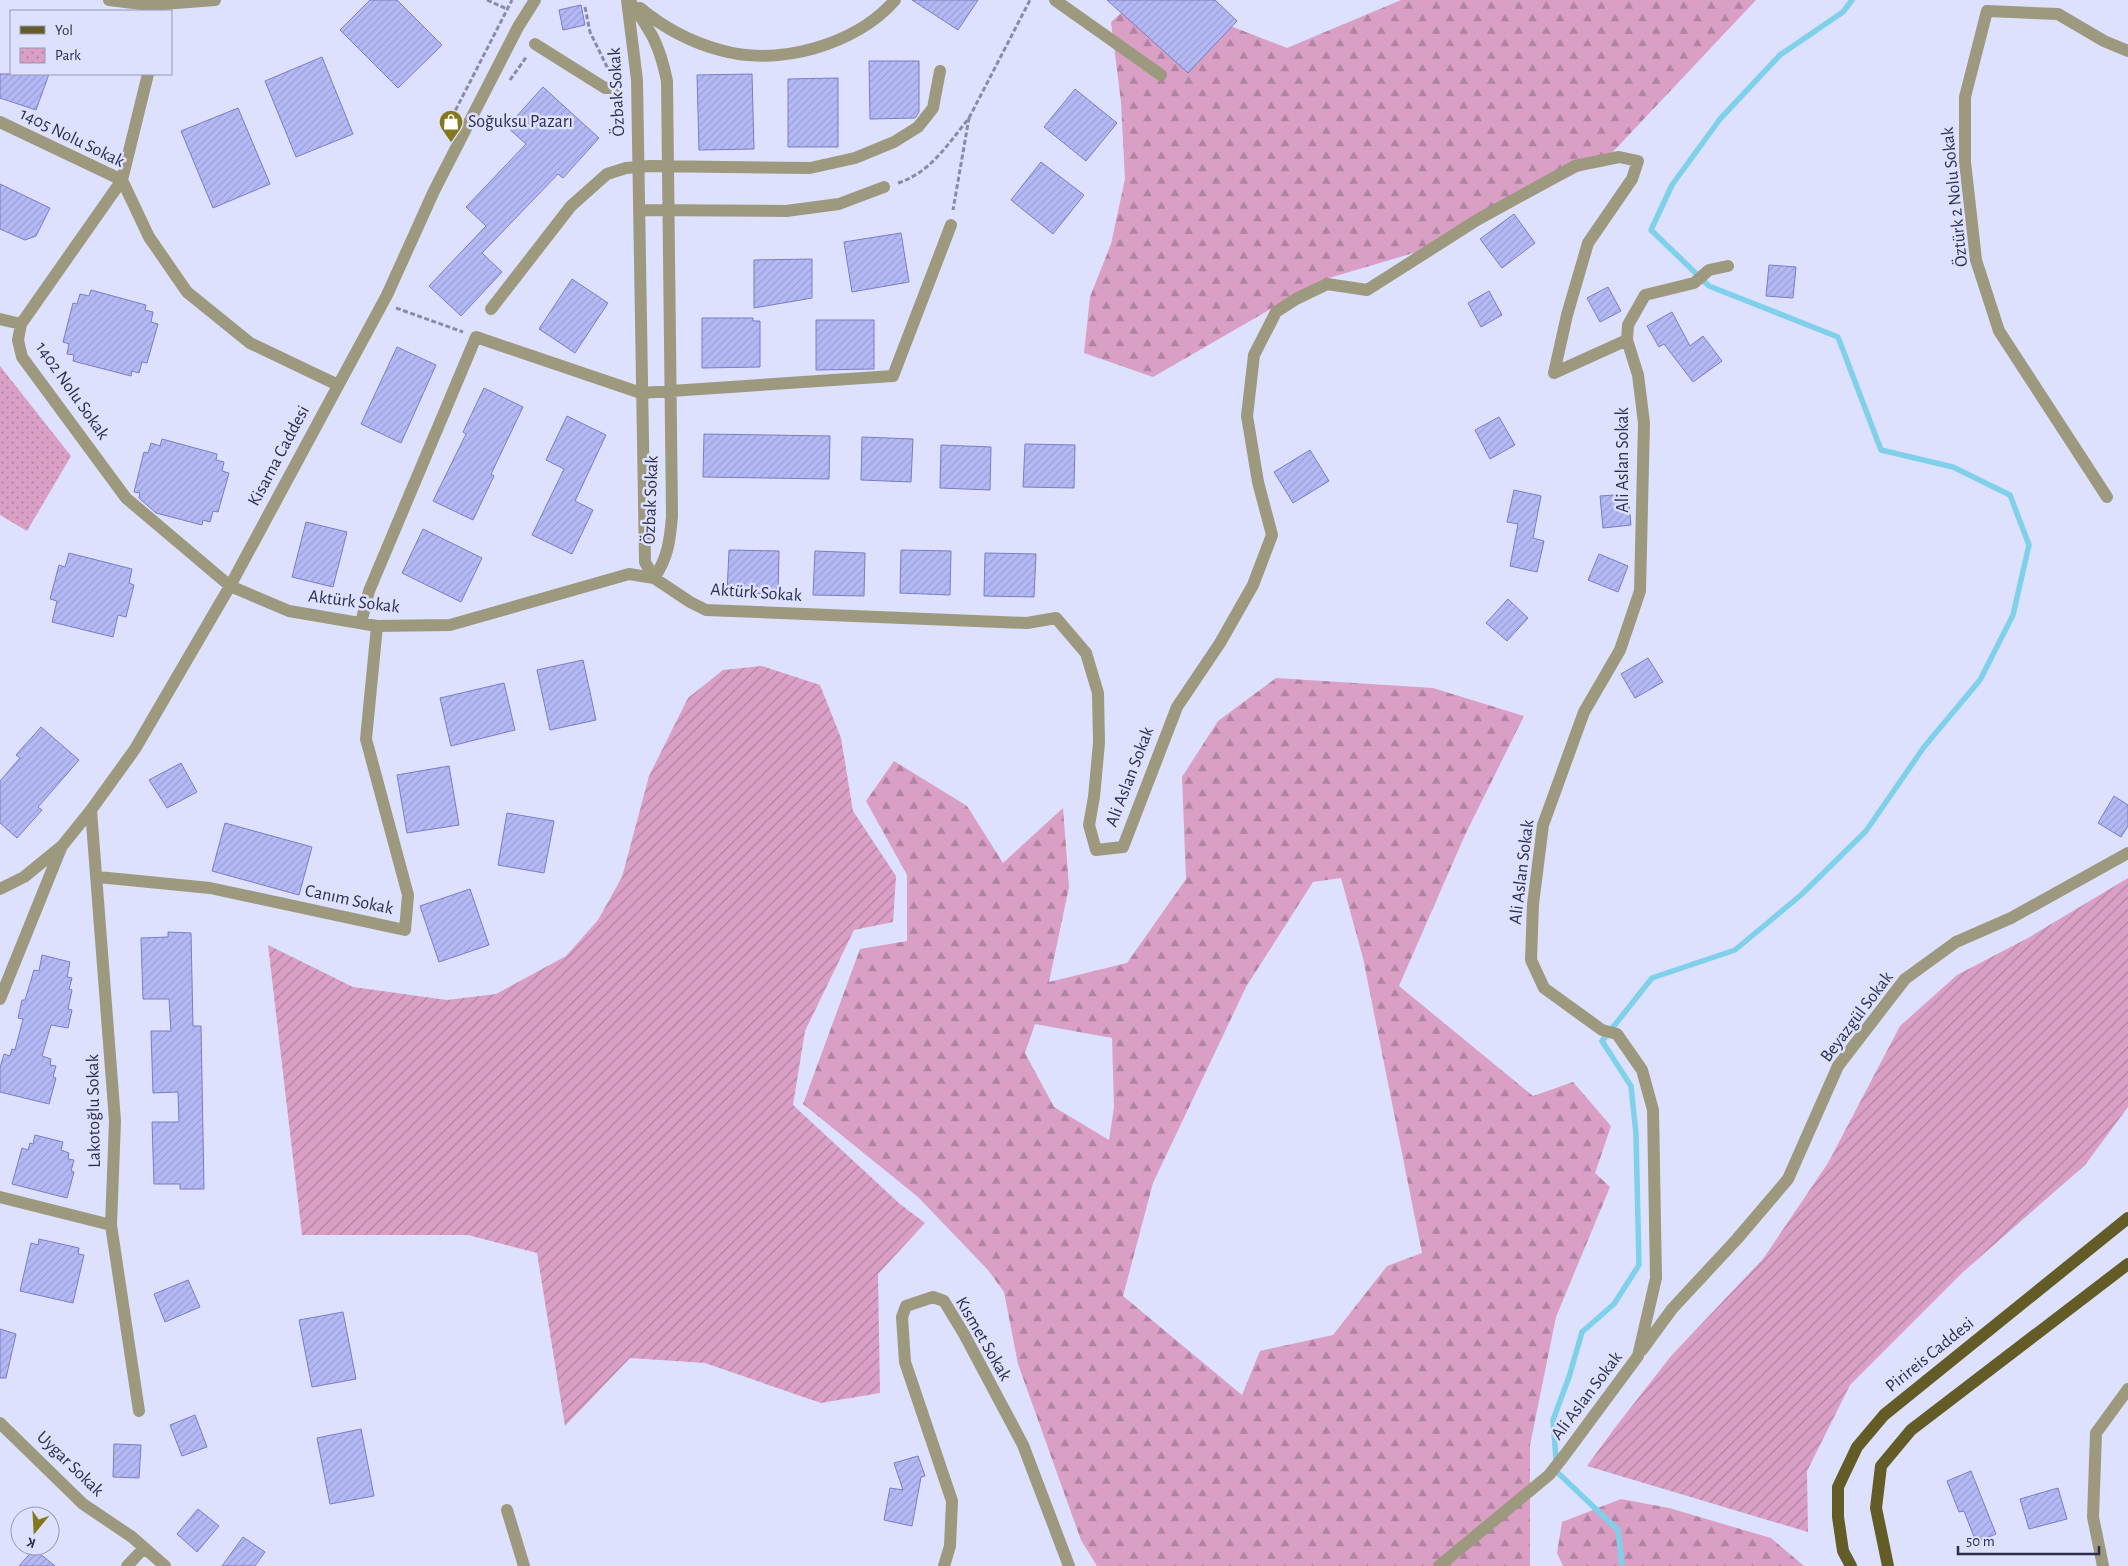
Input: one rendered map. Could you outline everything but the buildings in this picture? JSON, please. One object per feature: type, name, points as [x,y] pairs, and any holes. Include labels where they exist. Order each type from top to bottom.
[{"type":"main road","name":"Pirireis Caddesi","points":[[1851,1566],[1843,1551],[1838,1517],[1838,1487],[1857,1447],[1884,1415],[2128,1218]]},
{"type":"main road","points":[[1888,1566],[1876,1508],[1881,1466],[1911,1430],[2128,1264]]},
{"type":"street","points":[[109,0],[164,8],[215,0]]},
{"type":"street","name":"Kisarna Caddesi","points":[[0,889],[24,877],[62,846],[91,810],[135,748],[230,586],[338,385],[386,295],[434,191],[518,27],[535,0]]},
{"type":"street","points":[[629,0],[652,18],[687,39],[722,51],[759,55],[796,52],[845,39],[869,23],[895,0]]},
{"type":"street","name":"Özbak Sokak","points":[[629,0],[656,38],[661,52],[666,81],[672,516],[670,539],[662,565],[654,578],[645,562],[636,80],[629,0]]},
{"type":"street","points":[[1055,0],[1161,75]]},
{"type":"street","name":"Öztürk 2 Nolu Sokak","points":[[2107,497],[1998,332],[1976,260],[1966,162],[1965,97],[1988,11],[2058,14],[2104,41],[2128,51]]},
{"type":"street","points":[[535,44],[605,88],[616,88]]},
{"type":"street","points":[[491,309],[571,206],[607,174],[638,167],[668,166],[810,168],[855,158],[894,142],[918,127],[933,108],[940,72]]},
{"type":"street","points":[[0,318],[21,324],[122,180],[148,75]]},
{"type":"street","name":"1405 Nolu Sokak","points":[[0,122],[122,180],[149,237],[187,292],[250,343],[338,385]]},
{"type":"street","name":"Ali Aslan Sokak","points":[[1096,850],[1123,847],[1177,707],[1220,643],[1253,585],[1272,535],[1258,482],[1247,416],[1254,356],[1276,312],[1327,284],[1367,290],[1477,220],[1575,166],[1618,157],[1638,161],[1632,179],[1588,243],[1567,315],[1554,373],[1627,340],[1638,375],[1644,423],[1640,591],[1620,650],[1584,712],[1543,825],[1532,904],[1531,960],[1544,988],[1602,1030],[1617,1034],[1642,1070],[1653,1110],[1656,1278],[1638,1356],[1564,1456],[1549,1475],[1439,1566]]},
{"type":"street","points":[[639,210],[786,211],[839,204],[884,187]]},
{"type":"street","points":[[361,623],[369,591],[476,337],[641,393],[893,376],[951,225]]},
{"type":"street","points":[[1627,340],[1628,325],[1645,294],[1694,283],[1709,270],[1728,266]]},
{"type":"street","name":"1402 Nolu Sokak","points":[[21,324],[18,340],[22,357],[126,498],[230,586]]},
{"type":"street","name":"Aktürk Sokak","points":[[230,586],[289,611],[376,626],[450,625],[629,574],[654,578],[690,602],[706,610],[1027,623],[1056,618],[1086,652],[1098,693],[1099,743],[1089,825],[1096,850]]},
{"type":"street","name":"Canım Sokak","points":[[98,877],[210,888],[405,930],[408,895],[366,738],[376,626]]},
{"type":"street","name":"Lakotoğlu Sokak","points":[[91,810],[98,877],[115,1121],[111,1225],[139,1411]]},
{"type":"street","points":[[0,1000],[62,846]]},
{"type":"street","name":"Beyazgül Sokak","points":[[1638,1356],[1672,1309],[1737,1240],[1788,1179],[1838,1066],[1905,979],[1956,942],[2011,918],[2128,853]]},
{"type":"street","points":[[0,1197],[111,1225]]},
{"type":"street","name":"Kısmet Sokak","points":[[944,1566],[950,1546],[952,1501],[905,1362],[902,1317],[906,1306],[933,1297],[944,1301],[1023,1445],[1069,1566]]},
{"type":"street","points":[[2103,1566],[2093,1517],[2096,1433],[2128,1389]]},
{"type":"street","name":"Uygar Sokak","points":[[0,1423],[84,1504],[144,1548],[165,1566]]},
{"type":"street","points":[[508,1510],[524,1566]]},
{"type":"street","points":[[127,1566],[144,1548]]},
{"type":"path","points":[[487,0],[507,9]]},
{"type":"path","points":[[884,187],[915,178],[936,159],[969,118],[1030,0]]},
{"type":"path","points":[[951,225],[969,118]]},
{"type":"path","points":[[393,307],[476,337]]},
{"type":"green space","points":[[1136,0],[1195,12],[1287,48],[1401,0],[1756,0],[1609,156],[1437,246],[1319,281],[1153,377],[1084,353],[1090,297],[1111,244],[1125,179],[1121,102],[1111,22]]},
{"type":"green space","points":[[0,366],[71,456],[27,531],[0,515]]},
{"type":"green space","points":[[762,666],[820,685],[841,738],[853,811],[896,876],[893,922],[854,930],[805,1031],[793,1105],[900,1204],[925,1223],[878,1274],[880,1393],[821,1403],[705,1363],[630,1358],[565,1426],[537,1253],[468,1235],[302,1235],[268,945],[353,987],[447,1000],[496,994],[566,956],[598,920],[622,877],[649,776],[688,698],[723,670]]},
{"type":"green space","points":[[1276,678],[1433,688],[1524,716],[1465,835],[1399,986],[1533,1096],[1573,1082],[1611,1126],[1595,1173],[1610,1187],[1556,1317],[1530,1445],[1530,1566],[1097,1566],[1081,1540],[1018,1364],[1004,1292],[988,1270],[918,1197],[803,1104],[860,949],[907,941],[907,875],[866,801],[894,761],[967,806],[1003,863],[1063,808],[1069,887],[1049,982],[1127,963],[1186,879],[1182,777],[1218,721]],"holes":[[[1341,878],[1363,958],[1422,1253],[1387,1266],[1333,1335],[1260,1351],[1242,1395],[1123,1296],[1153,1183],[1246,987],[1313,882]],[[1035,1024],[1112,1038],[1114,1107],[1109,1140],[1054,1107],[1025,1053]]]},
{"type":"green space","points":[[2128,878],[2128,1107],[2085,1165],[1963,1272],[1850,1385],[1807,1471],[1808,1532],[1587,1466],[1671,1356],[1763,1259],[1828,1163],[1900,1026],[1957,975],[2028,938]]},
{"type":"green space","points":[[1621,1499],[1669,1508],[1771,1538],[1804,1566],[1563,1566],[1557,1553],[1562,1522]]},
{"type":"waterway","points":[[1622,1566],[1618,1530],[1557,1472],[1553,1420],[1569,1377],[1582,1332],[1614,1304],[1639,1265],[1636,1134],[1631,1086],[1602,1041],[1652,978],[1735,950],[1801,895],[1866,831],[1924,747],[1980,680],[2013,615],[2029,545],[2010,495],[1953,467],[1881,450],[1838,337],[1709,286],[1651,230],[1672,185],[1720,119],[1780,55],[1843,12],[1852,0]]},
{"type":"place","name":"Soğuksu Pazarı","points":[[451,143]]}]
